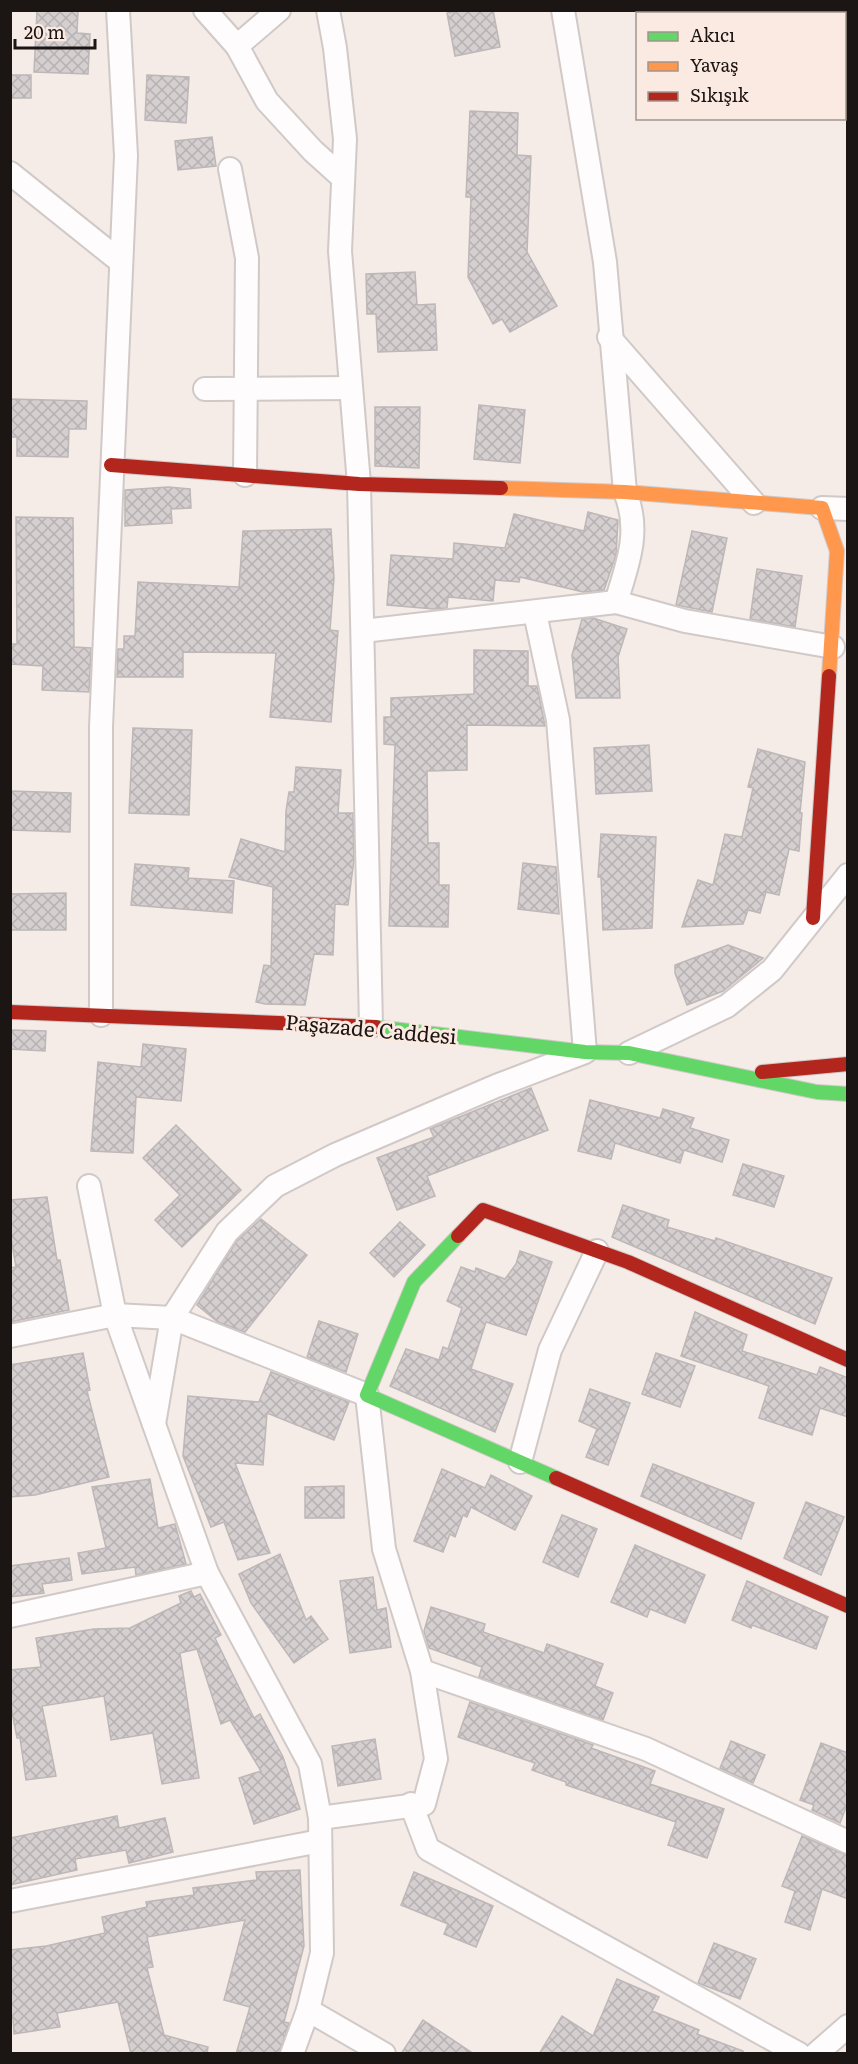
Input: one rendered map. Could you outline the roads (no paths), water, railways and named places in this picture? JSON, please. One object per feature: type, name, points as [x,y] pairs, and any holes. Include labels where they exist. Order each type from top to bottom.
[{"type":"street","points":[[101,1015],[101,727],[126,156],[118,10]]},
{"type":"street","points":[[205,10],[237,46],[267,101],[313,151],[343,177]]},
{"type":"street","points":[[237,46],[279,10]]},
{"type":"street","points":[[328,10],[336,48],[345,138],[340,251],[359,484],[371,1026]]},
{"type":"street","points":[[564,10],[605,262],[609,337],[625,492],[633,511],[632,551],[616,602]]},
{"type":"street","points":[[230,169],[247,258],[245,475]]},
{"type":"street","points":[[10,173],[121,262]]},
{"type":"street","points":[[609,337],[754,503]]},
{"type":"street","points":[[206,389],[351,388]]},
{"type":"street","points":[[111,465],[359,484],[625,492],[848,509]]},
{"type":"street","points":[[813,918],[833,647],[837,551],[822,508]]},
{"type":"street","points":[[363,631],[536,613],[616,602],[685,621],[833,647]]},
{"type":"street","points":[[154,1424],[172,1318],[227,1232],[275,1186],[335,1155],[496,1086],[585,1052],[558,720],[536,613]]},
{"type":"street","points":[[629,1053],[727,1006],[772,970],[848,875]]},
{"type":"street","name":"Paşazade Caddesi","points":[[10,1012],[371,1026],[585,1052],[629,1053],[817,1092],[848,1094]]},
{"type":"street","points":[[728,1075],[848,1064]]},
{"type":"street","points":[[89,1186],[115,1315],[207,1573],[310,1764],[320,1818],[322,1953],[308,2010],[292,2054]]},
{"type":"street","points":[[320,1818],[424,1804],[436,1759],[422,1671],[384,1549],[367,1395],[414,1282],[483,1210],[597,1251],[848,1360]]},
{"type":"street","points":[[520,1462],[550,1350],[597,1251]]},
{"type":"street","points":[[10,1336],[115,1315],[172,1318],[367,1395],[848,1606]]},
{"type":"street","points":[[10,1616],[207,1573]]},
{"type":"street","points":[[422,1671],[646,1749],[848,1842]]},
{"type":"street","points":[[411,1804],[428,1849],[799,2054]]},
{"type":"street","points":[[10,1901],[320,1841]]},
{"type":"street","points":[[308,2010],[384,2054]]},
{"type":"street","points":[[816,2054],[848,2026]]}]
